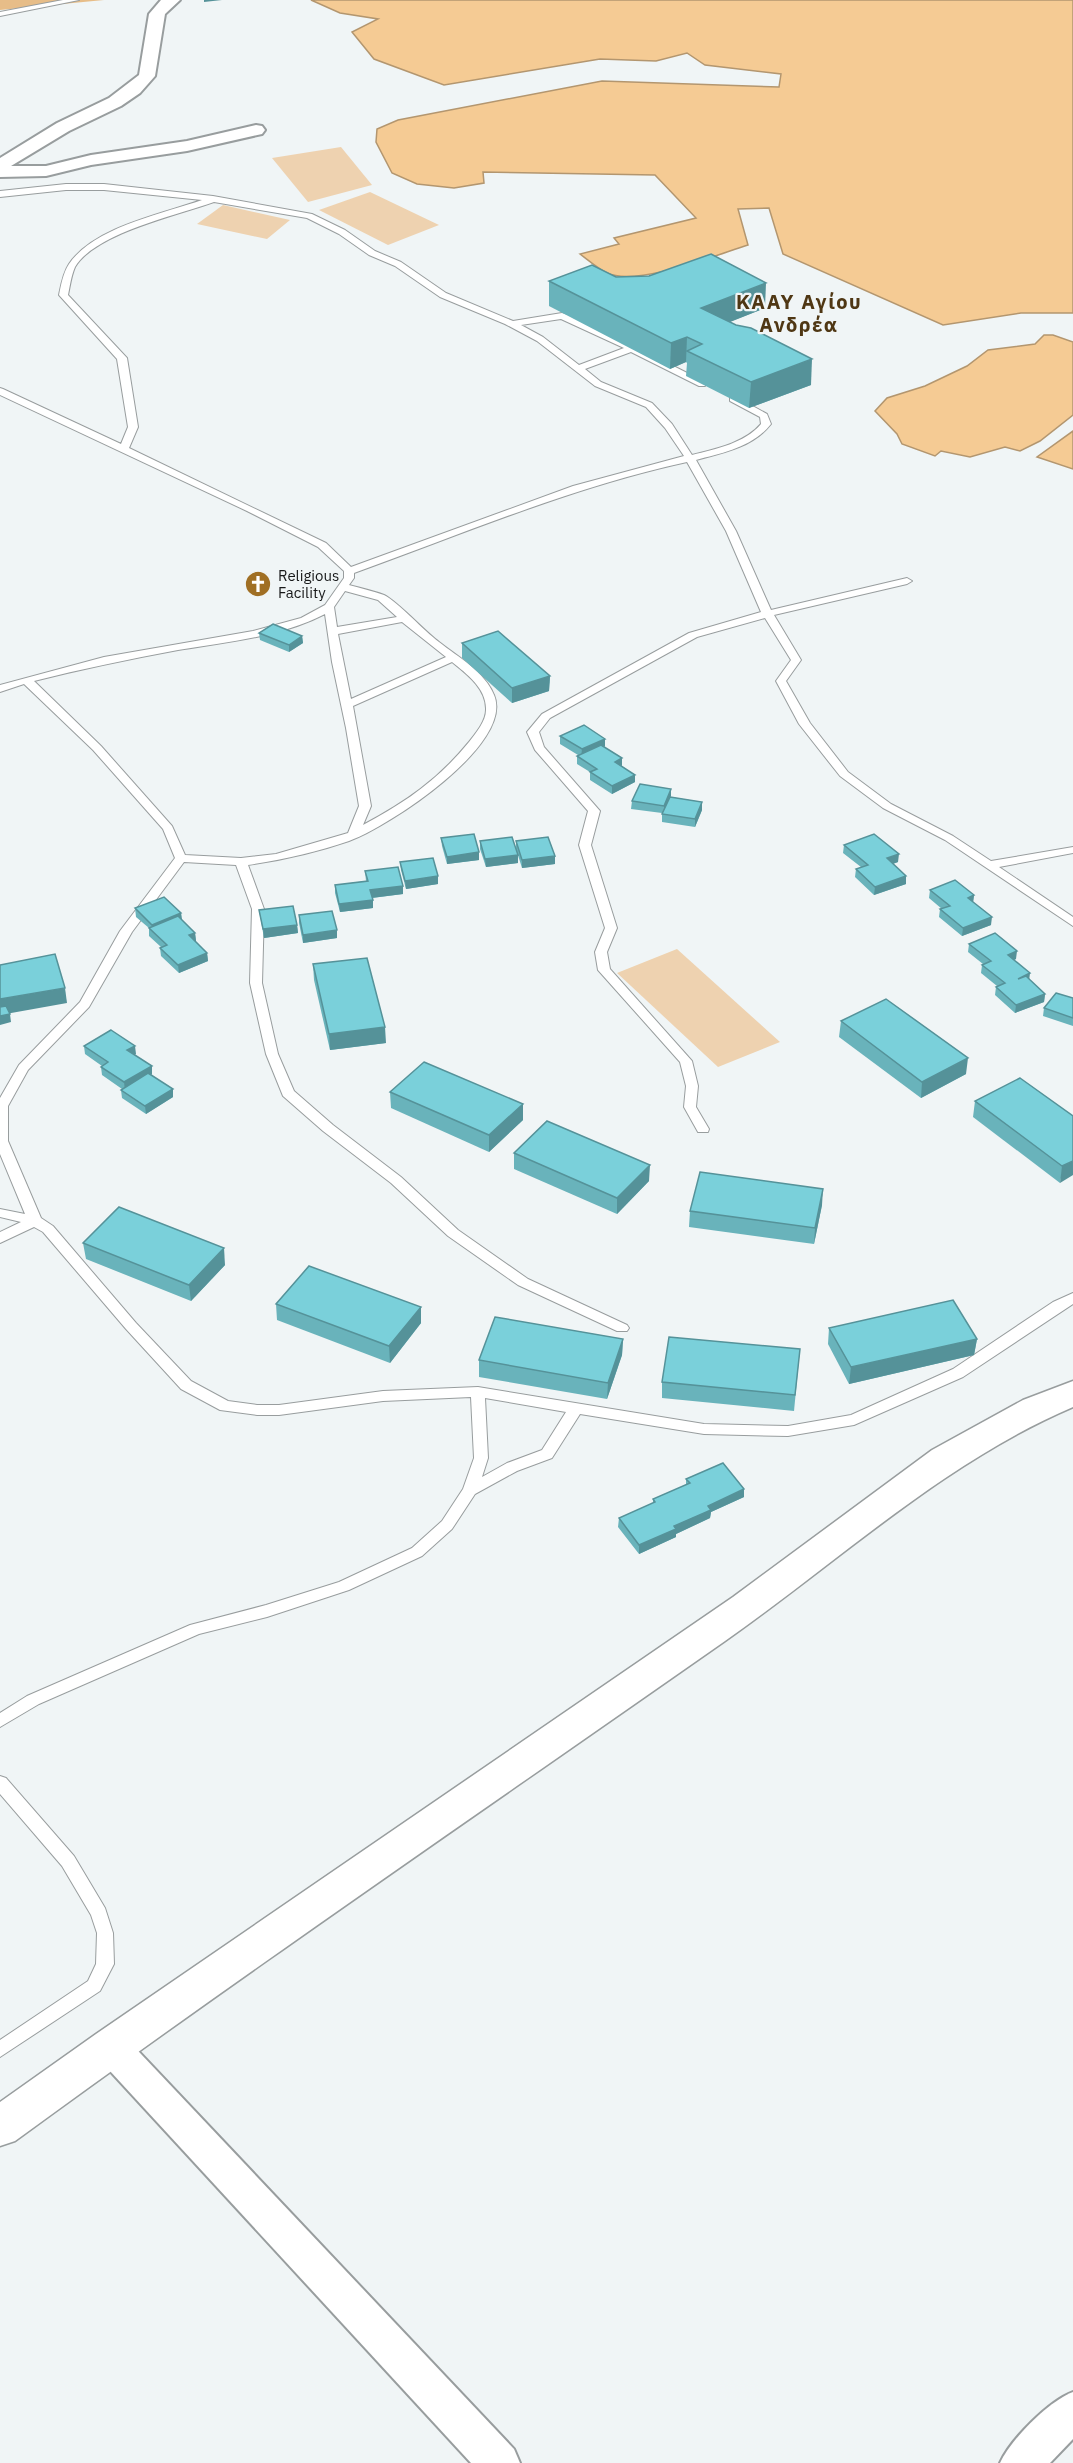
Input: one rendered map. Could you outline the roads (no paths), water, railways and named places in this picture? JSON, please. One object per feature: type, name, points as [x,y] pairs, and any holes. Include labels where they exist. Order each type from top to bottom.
[{"type":"street","points":[[0,166],[63,127],[115,102],[134,89],[147,76],[157,14],[164,5],[172,0]]},
{"type":"street","points":[[0,172],[46,171],[91,160],[187,146],[256,130]]},
{"type":"street","points":[[0,2127],[111,2047],[746,1606],[945,1459],[1035,1409],[1073,1393]]},
{"type":"street","points":[[111,2047],[499,2463]]},
{"type":"street","points":[[1021,2463],[1073,2411]]},
{"type":"lane","points":[[0,14],[75,0]]},
{"type":"lane","points":[[0,194],[66,187],[104,187],[213,200],[309,216],[342,232],[372,253],[398,264],[443,296],[512,324],[549,345],[598,384],[649,405],[669,426],[704,480],[731,531],[767,613],[796,660],[781,681],[805,724],[844,774],[887,806],[949,838],[1073,921]]},
{"type":"lane","points":[[124,449],[133,427],[122,358],[63,295],[67,277],[74,263],[105,237],[213,200]]},
{"type":"lane","points":[[512,324],[562,316],[714,390]]},
{"type":"lane","points":[[577,369],[630,349]]},
{"type":"lane","points":[[0,391],[322,545],[349,571],[349,578],[329,607],[305,620],[254,634],[104,660],[0,689]]},
{"type":"lane","points":[[349,571],[560,492],[744,442],[763,431],[766,424],[764,416],[724,395]]},
{"type":"lane","points":[[703,1130],[690,1107],[692,1086],[686,1060],[604,970],[601,952],[611,928],[585,845],[594,811],[539,748],[533,732],[546,716],[693,635],[767,613],[907,581]]},
{"type":"lane","points":[[181,858],[241,862],[277,857],[352,835],[414,800],[453,769],[484,730],[492,711],[489,695],[473,673],[382,598],[344,587]]},
{"type":"lane","points":[[329,607],[337,662],[365,806],[352,835]]},
{"type":"lane","points":[[334,631],[405,618]]},
{"type":"lane","points":[[346,705],[453,658]]},
{"type":"lane","points":[[26,680],[97,748],[168,828],[181,858]]},
{"type":"lane","points":[[988,865],[1073,850]]},
{"type":"lane","points":[[35,1221],[1,1141],[2,1106],[23,1068],[85,1004],[126,931],[181,858]]},
{"type":"lane","points":[[241,862],[258,909],[256,983],[272,1054],[288,1092],[328,1128],[396,1180],[453,1233],[523,1282],[622,1328]]},
{"type":"lane","points":[[0,1212],[35,1221],[48,1229],[186,1385],[225,1406],[279,1410],[383,1396],[478,1392],[704,1429],[788,1431],[854,1419],[958,1373],[1058,1305],[1073,1298]]},
{"type":"lane","points":[[0,1238],[35,1221]]},
{"type":"lane","points":[[0,1721],[33,1700],[195,1629],[267,1611],[344,1586],[417,1552],[447,1525],[470,1490],[481,1458],[478,1392]]},
{"type":"lane","points":[[470,1490],[512,1467],[547,1454],[576,1408]]},
{"type":"lane","points":[[0,1783],[68,1861],[99,1913],[105,1933],[105,1964],[94,1986],[0,2049]]},
{"type":"place","name":"Religious Facility","points":[[258,584]]},
{"type":"district","name":"ΚΑΑΥ Αγίου Ανδρέα","points":[[799,312]]}]
